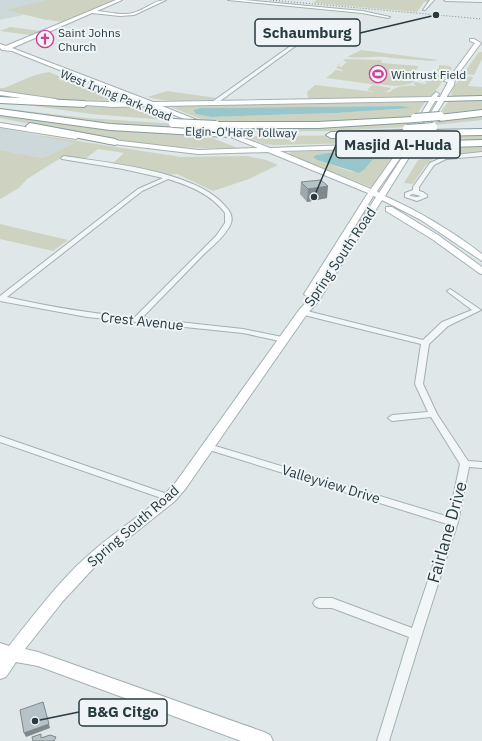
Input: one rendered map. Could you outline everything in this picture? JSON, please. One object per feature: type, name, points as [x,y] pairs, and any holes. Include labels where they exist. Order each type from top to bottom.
[{"type":"highway","points":[[442,99],[482,98]]},
{"type":"highway","points":[[0,100],[84,104]]},
{"type":"highway","name":"Elgin-O'Hare Tollway","points":[[0,105],[78,115],[216,125],[318,125],[388,122],[482,112]]},
{"type":"highway","name":"Elgin-O'Hare Tollway","points":[[0,112],[110,126],[196,132],[292,134],[406,131]]},
{"type":"highway","points":[[0,119],[115,142]]},
{"type":"highway","points":[[432,130],[482,122]]},
{"type":"highway","points":[[322,135],[432,130],[482,132]]},
{"type":"highway","points":[[292,134],[303,134]]},
{"type":"highway","points":[[410,146],[482,143]]},
{"type":"main road","points":[[2,48],[120,0]]},
{"type":"main road","points":[[92,12],[120,15],[134,14],[164,0]]},
{"type":"main road","points":[[230,0],[366,13],[388,17]]},
{"type":"main road","points":[[410,146],[432,99],[442,86],[452,78],[478,43],[472,40]]},
{"type":"main road","name":"West Irving Park Road","points":[[2,48],[137,104],[370,195]]},
{"type":"main road","name":"West Irving Park Road","points":[[2,48],[14,50],[269,150],[427,221],[482,258]]},
{"type":"main road","points":[[410,146],[451,85],[452,78]]},
{"type":"main road","points":[[0,93],[84,104],[442,99]]},
{"type":"main road","points":[[0,125],[183,152],[410,146]]},
{"type":"main road","name":"Spring South Road","points":[[303,312],[305,301],[370,195],[410,146]]},
{"type":"main road","name":"Spring South Road","points":[[0,672],[6,652],[96,556],[170,498],[209,447],[303,312],[313,302],[379,199],[410,146]]},
{"type":"main road","name":"West Irving Park Road","points":[[379,199],[482,270]]},
{"type":"main road","points":[[6,652],[38,659],[264,741]]},
{"type":"street","points":[[424,9],[432,0]]},
{"type":"street","points":[[446,0],[482,1]]},
{"type":"street","points":[[214,103],[321,26]]},
{"type":"street","points":[[416,192],[416,187],[432,164],[445,158],[482,154]]},
{"type":"street","points":[[64,158],[169,177],[197,188],[217,200],[228,213],[228,223],[218,237],[136,320]]},
{"type":"street","points":[[0,298],[140,190],[169,177]]},
{"type":"street","points":[[303,312],[425,343],[445,324],[477,310],[450,291]]},
{"type":"street","name":"Crest Avenue","points":[[0,298],[40,307],[86,314],[242,331],[284,340]]},
{"type":"street","name":"Fairlane Drive","points":[[383,741],[453,522],[465,464],[433,414],[419,384],[425,343]]},
{"type":"street","points":[[392,418],[433,414]]},
{"type":"street","points":[[0,439],[170,498]]},
{"type":"street","name":"Valleyview Drive","points":[[209,447],[453,522]]},
{"type":"street","points":[[465,464],[482,465]]},
{"type":"street","points":[[319,603],[332,603],[416,634]]},
{"type":"shaded area","points":[[0,0],[114,0],[59,21],[11,10],[24,15],[0,20]]},
{"type":"shaded area","points":[[0,128],[74,143],[43,158],[0,150]]},
{"type":"green space","points":[[48,0],[115,0],[64,22],[48,20],[60,17],[46,20],[6,10]]},
{"type":"green space","points":[[317,0],[432,0],[430,2],[424,2],[417,12],[313,3]]},
{"type":"green space","points":[[10,27],[41,31],[30,35],[0,31]]},
{"type":"green space","points":[[361,50],[438,60],[347,57]]},
{"type":"green space","points":[[479,52],[482,52],[482,59],[474,75],[463,74]]},
{"type":"green space","name":"Wintrust Field","points":[[345,59],[381,60],[382,63],[418,66],[419,67],[409,76],[417,78],[415,79],[417,80],[413,83],[395,86],[326,78],[336,70],[343,70],[336,68]],"holes":[[[343,61],[347,62],[341,67],[339,66]]]},
{"type":"green space","points":[[439,65],[449,66],[452,68],[434,93],[427,98],[308,98],[307,92],[315,85],[375,92],[367,90],[372,85],[391,88],[384,92],[390,92],[398,87],[415,86],[416,85],[413,84],[415,82],[425,84],[427,82],[423,81],[426,81],[425,80],[433,72],[439,68]]},
{"type":"green space","points":[[49,72],[119,101],[66,100],[0,91],[0,88],[4,88],[35,75]]},
{"type":"green space","points":[[462,76],[473,77],[468,86],[482,87],[482,96],[460,97],[451,95],[454,86]]},
{"type":"green space","points":[[167,91],[217,98],[213,100],[180,101],[147,97]]},
{"type":"green space","points":[[482,100],[482,109],[439,114],[448,102]]},
{"type":"green space","points":[[0,101],[78,106],[132,107],[166,120],[91,114]]},
{"type":"green space","points":[[425,102],[415,117],[313,123],[211,123],[166,105]],"holes":[[[401,106],[410,108],[336,113],[211,117],[196,114],[193,110],[199,108]]]},
{"type":"green space","points":[[0,108],[86,118],[177,124],[192,131],[96,123],[0,110]]},
{"type":"green space","points":[[0,115],[88,127],[201,134],[238,148],[178,147],[118,140],[0,118]]},
{"type":"green space","points":[[482,115],[482,120],[434,125],[438,119]]},
{"type":"green space","points":[[412,122],[408,127],[330,131],[234,132],[220,126]]},
{"type":"green space","points":[[482,134],[482,141],[424,143],[429,135]]},
{"type":"green space","points":[[39,135],[181,157],[247,156],[266,160],[278,165],[249,179],[213,191],[177,174],[167,175],[112,164],[124,153],[98,149],[84,160],[64,156],[27,179],[19,188],[0,199],[0,150],[43,158],[74,143],[42,137]]},
{"type":"green space","points":[[403,135],[399,142],[274,145],[264,144],[244,136]]},
{"type":"green space","points":[[482,146],[482,151],[439,156],[434,158],[426,157],[429,151]]},
{"type":"green space","points":[[389,148],[396,151],[371,187],[288,155],[291,152]],"holes":[[[328,153],[377,154],[365,169],[352,172],[317,160],[313,157]]]},
{"type":"green space","points":[[433,159],[425,166],[413,184],[404,183],[418,160]]},
{"type":"green space","points":[[0,224],[68,240],[53,251],[0,239]]},
{"type":"water","points":[[401,106],[411,108],[336,113],[211,117],[196,114],[193,110],[200,108]]},
{"type":"water","points":[[328,153],[377,154],[365,169],[359,173],[317,160],[313,157]]},
{"type":"building","points":[[321,180],[328,186],[308,189],[301,182]]},
{"type":"building","points":[[43,702],[49,724],[24,733],[20,710]]},
{"type":"building","points":[[41,734],[41,738],[50,735],[56,737],[54,741],[33,741],[32,737]]},
{"type":"railway","points":[[270,0],[482,19]]},
{"type":"place","name":"Schaumburg","points":[[436,15]]},
{"type":"place","name":"Saint Johns Church","points":[[45,39]]},
{"type":"place","name":"Wintrust Field","points":[[378,74]]},
{"type":"place","name":"Masjid Al-Huda","points":[[314,197]]},
{"type":"place","name":"B&G Citgo","points":[[35,721]]}]
